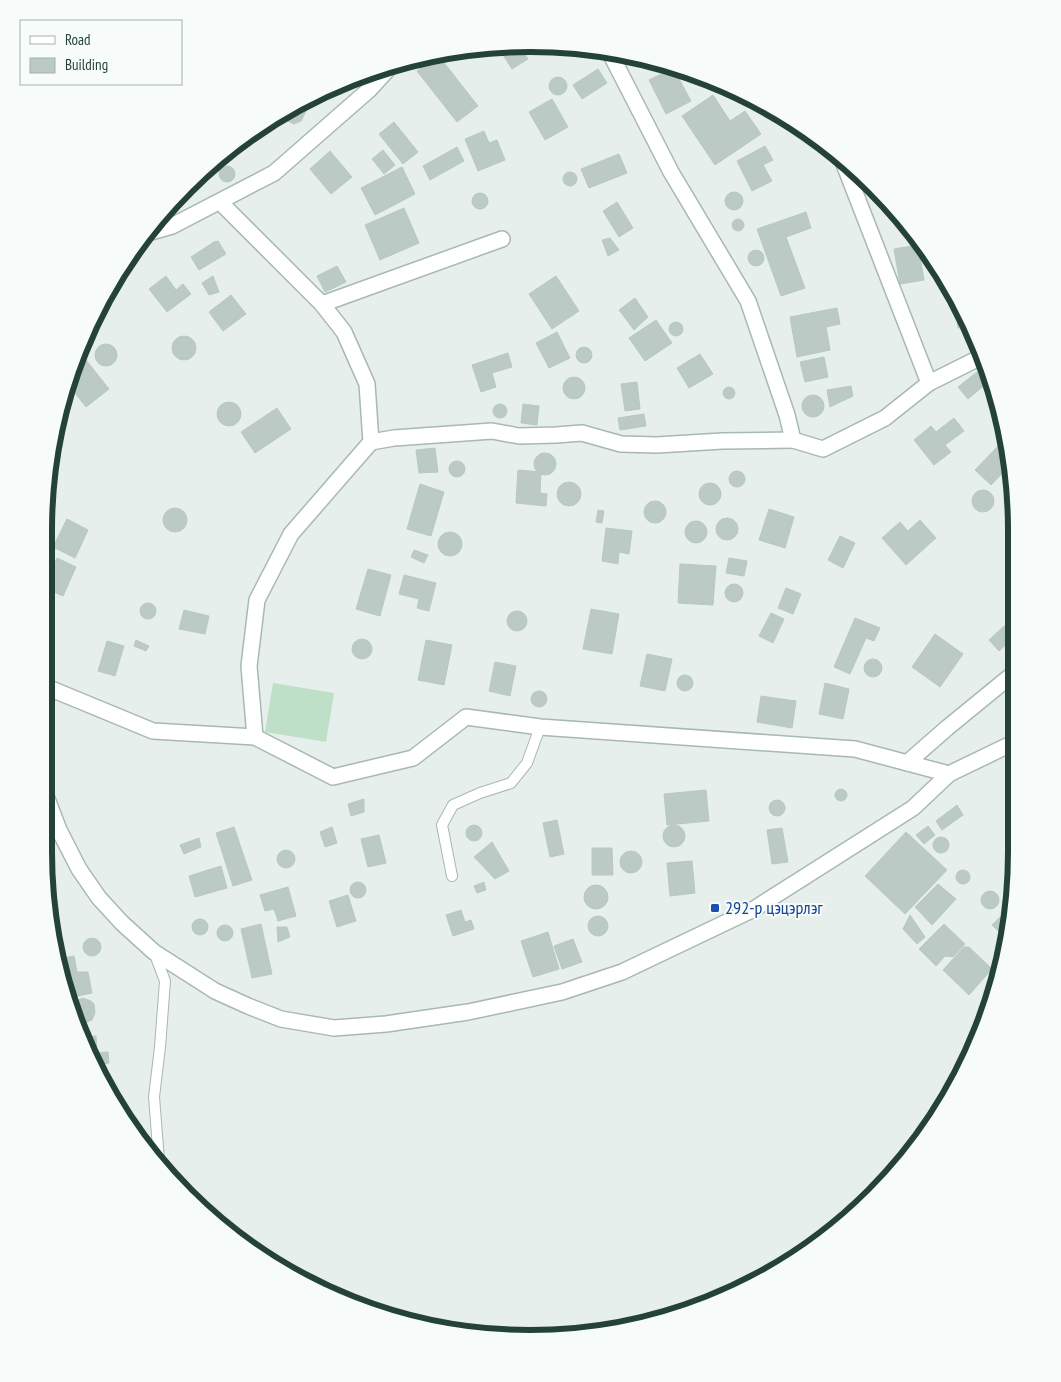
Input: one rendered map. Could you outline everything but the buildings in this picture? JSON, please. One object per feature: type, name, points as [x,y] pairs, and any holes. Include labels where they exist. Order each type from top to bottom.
[{"type":"street","points":[[613,60],[671,172],[748,301],[794,440]]},
{"type":"street","points":[[159,230],[172,226],[274,173],[370,89],[381,77]]},
{"type":"street","points":[[847,172],[929,384]]},
{"type":"street","points":[[220,202],[322,304],[344,332],[367,384],[371,442]]},
{"type":"street","points":[[322,304],[502,239]]},
{"type":"street","points":[[255,737],[249,666],[257,600],[291,534],[371,442],[394,438],[492,431],[519,436],[582,433],[621,444],[794,440],[823,449],[885,418],[929,384],[976,359]]},
{"type":"street","points":[[907,763],[1008,678]]},
{"type":"street","points":[[52,689],[153,731],[255,737],[333,777],[413,758],[466,717],[540,727],[855,749],[948,774]]},
{"type":"street","points":[[52,812],[79,869],[99,898],[122,923],[154,952],[215,991],[248,1006],[281,1019],[334,1028],[386,1024],[468,1012],[552,994],[622,972],[754,909],[913,808],[948,774],[1008,745]]},
{"type":"lane","points":[[452,876],[442,825],[453,805],[480,793],[511,783],[527,763],[540,727]]},
{"type":"lane","points":[[154,952],[165,982],[154,1097],[158,1151]]},
{"type":"green space","points":[[273,683],[334,693],[326,742],[265,732]]},
{"type":"place","name":"292-р цэцэрлэг","points":[[715,908]]}]
